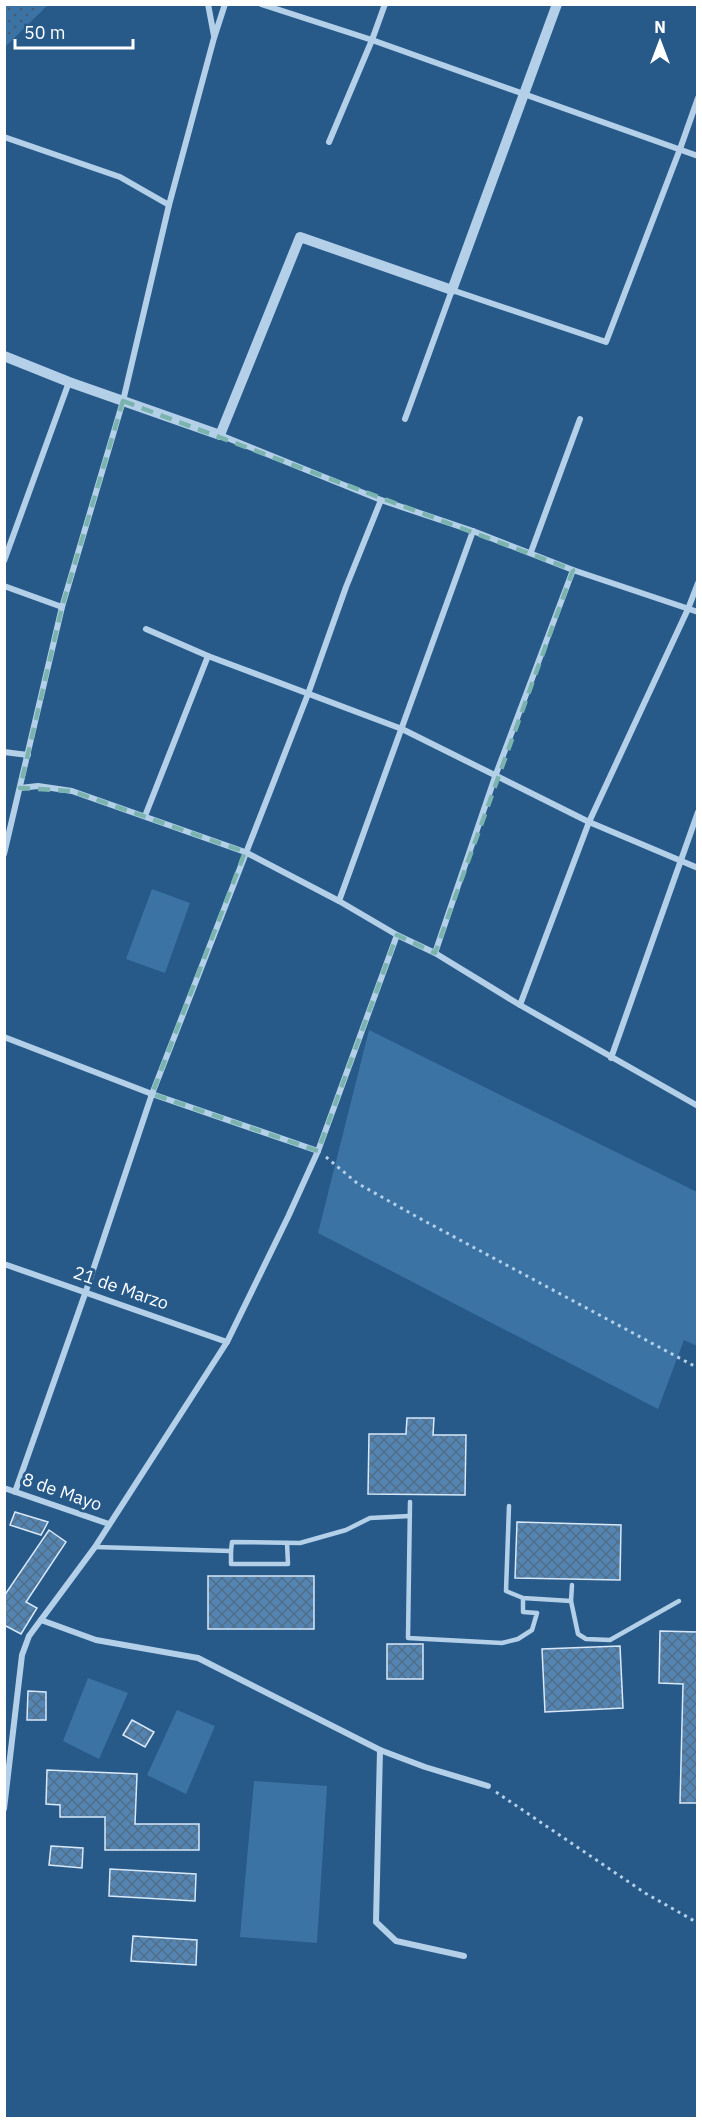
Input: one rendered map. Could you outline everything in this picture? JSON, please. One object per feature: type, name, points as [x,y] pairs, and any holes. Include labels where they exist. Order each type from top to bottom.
[{"type":"street","points":[[208,4],[214,38]]},
{"type":"street","points":[[4,854],[62,607],[123,401],[169,205],[225,4]]},
{"type":"street","points":[[261,4],[372,40],[698,156]]},
{"type":"street","points":[[329,142],[385,4]]},
{"type":"street","points":[[405,419],[557,4]]},
{"type":"street","points":[[220,435],[300,237],[606,342],[698,98]]},
{"type":"street","points":[[4,137],[120,177],[169,205]]},
{"type":"street","points":[[4,357],[220,435],[381,500],[531,552],[573,570],[698,612]]},
{"type":"street","points":[[4,561],[69,382]]},
{"type":"street","points":[[531,552],[580,419]]},
{"type":"street","points":[[15,1492],[152,1094],[381,500]]},
{"type":"street","points":[[339,901],[473,531]]},
{"type":"street","points":[[435,953],[496,774],[573,570]]},
{"type":"street","points":[[520,1005],[589,822],[688,609],[698,582]]},
{"type":"street","points":[[4,586],[62,607]]},
{"type":"street","points":[[146,629],[208,656],[402,729],[589,822],[698,868]]},
{"type":"street","points":[[145,816],[208,656]]},
{"type":"street","points":[[4,752],[28,755]]},
{"type":"street","points":[[20,788],[38,786],[72,791],[245,852],[435,953],[610,1058],[698,1106]]},
{"type":"street","points":[[610,1058],[698,812]]},
{"type":"street","points":[[4,1809],[22,1655],[29,1636],[110,1524],[227,1342],[318,1150],[397,934]]},
{"type":"street","points":[[4,1037],[152,1094],[318,1150]]},
{"type":"street","name":"21 de Marzo","points":[[4,1264],[227,1342]]},
{"type":"street","name":"8 de Mayo","points":[[4,1488],[110,1524]]},
{"type":"street","points":[[41,1620],[96,1640],[198,1658],[380,1750],[488,1786]]},
{"type":"street","points":[[380,1750],[376,1922],[396,1941],[464,1956]]},
{"type":"lane","points":[[411,1502],[408,1638],[502,1643],[518,1639],[532,1630],[537,1613],[537,1598]]},
{"type":"lane","points":[[509,1506],[506,1591],[523,1598],[571,1602]]},
{"type":"lane","points":[[287,1543],[288,1564],[231,1564],[232,1542],[300,1543],[346,1530],[370,1518],[410,1516]]},
{"type":"lane","points":[[94,1547],[231,1551]]},
{"type":"lane","points":[[572,1585],[571,1602],[578,1634],[586,1639],[610,1640],[679,1601]]},
{"type":"lane","points":[[523,1598],[523,1612],[537,1613]]},
{"type":"path","points":[[318,1150],[357,1183],[698,1368]]},
{"type":"path","points":[[488,1786],[645,1893],[698,1923]]},
{"type":"highlighted area","points":[[123,401],[573,570],[435,953],[397,935],[318,1151],[152,1094],[245,852],[72,791],[20,788],[62,607]]},
{"type":"shaded area","points":[[5,4],[48,4],[48,5],[5,47]]},
{"type":"shaded area","points":[[152,889],[190,903],[165,973],[126,959]]},
{"type":"shaded area","points":[[369,1030],[697,1192],[697,1346],[684,1340],[658,1409],[318,1233]]},
{"type":"shaded area","points":[[88,1678],[128,1693],[99,1759],[63,1741]]},
{"type":"shaded area","points":[[177,1710],[215,1726],[186,1794],[147,1775]]},
{"type":"shaded area","points":[[254,1781],[327,1786],[317,1943],[240,1937]]},
{"type":"building","points":[[407,1418],[434,1418],[433,1435],[466,1435],[465,1495],[368,1494],[369,1434],[406,1434]]},
{"type":"building","points":[[15,1512],[48,1522],[41,1535],[10,1525]]},
{"type":"building","points":[[517,1522],[621,1525],[620,1580],[515,1578]]},
{"type":"building","points":[[49,1530],[66,1542],[26,1602],[37,1608],[21,1634],[4,1625],[4,1596]]},
{"type":"building","points":[[208,1576],[314,1576],[314,1629],[208,1629]]},
{"type":"building","points":[[660,1631],[698,1632],[698,1803],[680,1803],[683,1684],[659,1683]]},
{"type":"building","points":[[387,1644],[423,1644],[423,1679],[387,1679]]},
{"type":"building","points":[[620,1646],[623,1708],[545,1712],[542,1649]]},
{"type":"building","points":[[28,1691],[46,1692],[46,1720],[27,1720]]},
{"type":"building","points":[[132,1720],[154,1732],[145,1747],[123,1735]]},
{"type":"building","points":[[47,1770],[137,1774],[135,1824],[199,1824],[199,1850],[105,1850],[105,1817],[60,1817],[60,1805],[46,1804]]},
{"type":"building","points":[[51,1846],[83,1848],[82,1868],[49,1865]]},
{"type":"building","points":[[110,1869],[196,1874],[195,1901],[109,1896]]},
{"type":"building","points":[[133,1936],[197,1940],[196,1965],[131,1961]]}]
